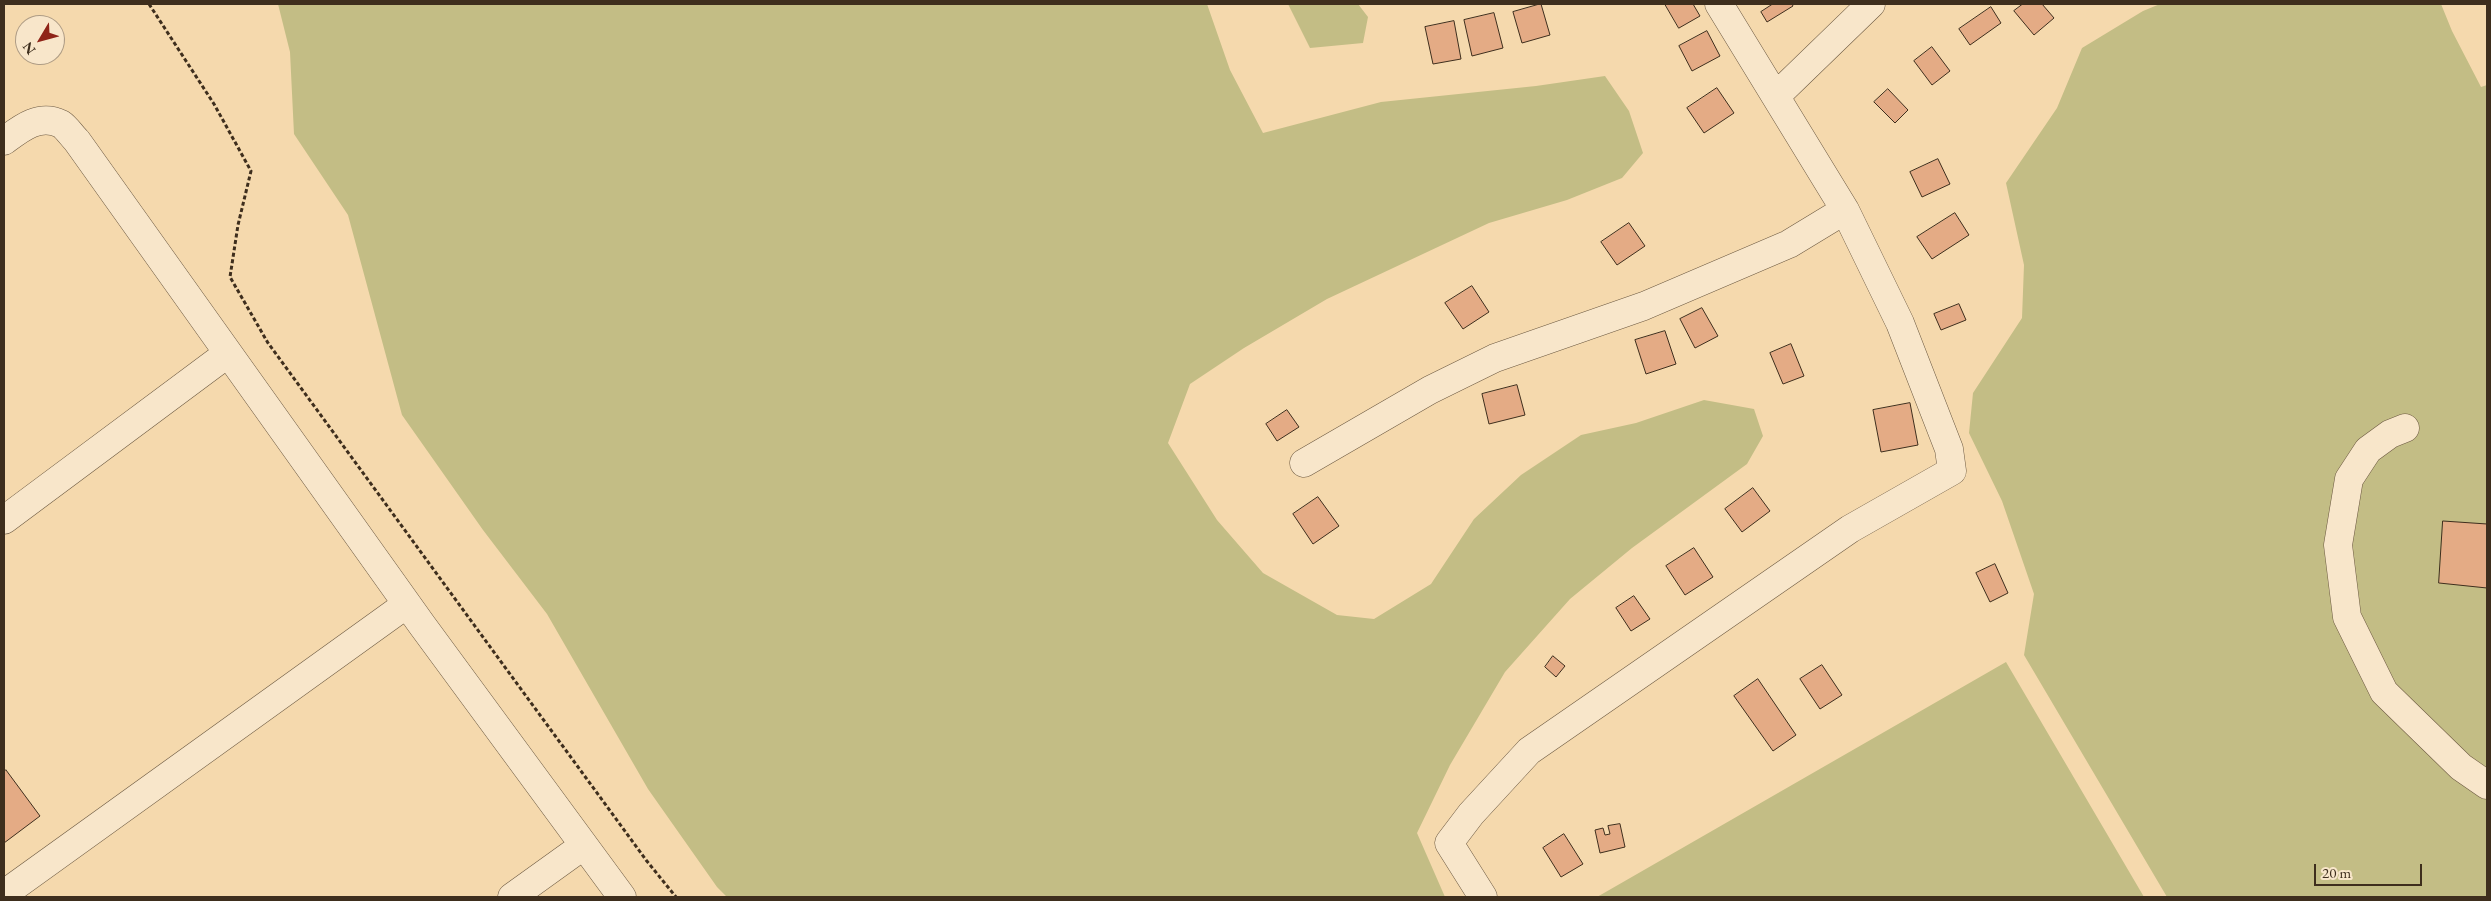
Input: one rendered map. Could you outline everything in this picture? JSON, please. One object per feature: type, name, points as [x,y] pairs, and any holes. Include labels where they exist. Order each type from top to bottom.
[{"type":"street","points":[[1483,897],[1449,842],[1471,814],[1529,751],[1850,529],[1952,471],[1949,449],[1900,323],[1844,210],[1719,4]]},
{"type":"street","points":[[1776,96],[1871,4]]},
{"type":"street","points":[[4,141],[25,125],[43,120],[61,124],[76,141],[407,604],[622,897]]},
{"type":"street","points":[[1304,463],[1430,390],[1495,358],[1644,306],[1788,244],[1844,210]]},
{"type":"street","points":[[4,520],[227,354]]},
{"type":"street","points":[[2405,428],[2390,434],[2368,450],[2349,480],[2338,546],[2347,617],[2384,692],[2461,767],[2487,785]]},
{"type":"street","points":[[4,894],[407,604]]},
{"type":"street","points":[[512,897],[583,846]]},
{"type":"path","points":[[149,4],[214,104],[251,171],[238,225],[230,277],[268,343],[646,860],[676,897]]},
{"type":"shaded area","points":[[278,4],[1207,4],[1230,70],[1263,133],[1381,102],[1536,86],[1605,76],[1629,111],[1643,153],[1622,178],[1567,200],[1489,223],[1327,299],[1244,348],[1190,384],[1168,443],[1217,520],[1263,573],[1337,615],[1374,619],[1431,584],[1474,519],[1521,475],[1581,435],[1636,423],[1704,400],[1754,409],[1763,436],[1747,464],[1632,548],[1570,599],[1505,672],[1450,765],[1417,833],[1445,897],[727,897],[717,887],[648,789],[547,614],[483,530],[402,415],[348,215],[294,134],[290,52]]},
{"type":"shaded area","points":[[1288,4],[1358,4],[1368,17],[1363,43],[1310,48]]},
{"type":"shaded area","points":[[2160,4],[2441,4],[2452,31],[2481,87],[2487,85],[2487,897],[2167,897],[2024,655],[2034,594],[2002,501],[1969,433],[1973,393],[2022,318],[2024,265],[2006,183],[2057,108],[2082,48],[2143,11]]},
{"type":"shaded area","points":[[2006,662],[2144,897],[1597,897]]},
{"type":"building","points":[[1541,4],[1550,35],[1522,43],[1513,12]]},
{"type":"building","points":[[1665,4],[1693,4],[1700,16],[1679,28]]},
{"type":"building","points":[[1773,4],[1792,4],[1793,6],[1767,22],[1761,12]]},
{"type":"building","points":[[2023,4],[2042,4],[2054,18],[2034,35],[2014,11]]},
{"type":"building","points":[[1991,7],[2001,23],[1970,45],[1959,29]]},
{"type":"building","points":[[1494,13],[1503,48],[1472,56],[1464,20]]},
{"type":"building","points":[[1454,21],[1461,59],[1433,64],[1425,27]]},
{"type":"building","points":[[1707,31],[1720,56],[1692,71],[1679,46]]},
{"type":"building","points":[[1932,47],[1950,71],[1932,85],[1914,61]]},
{"type":"building","points":[[1717,88],[1734,113],[1704,133],[1687,108]]},
{"type":"building","points":[[1888,89],[1908,110],[1895,123],[1874,102]]},
{"type":"building","points":[[1938,159],[1950,184],[1922,197],[1910,172]]},
{"type":"building","points":[[1955,213],[1969,235],[1932,259],[1917,237]]},
{"type":"building","points":[[1629,223],[1645,246],[1617,265],[1601,242]]},
{"type":"building","points":[[1472,286],[1489,312],[1463,329],[1445,303]]},
{"type":"building","points":[[1959,304],[1966,320],[1941,330],[1934,314]]},
{"type":"building","points":[[1702,308],[1718,336],[1695,348],[1680,319]]},
{"type":"building","points":[[1665,331],[1676,364],[1646,374],[1635,340]]},
{"type":"building","points":[[1791,344],[1804,376],[1783,384],[1770,353]]},
{"type":"building","points":[[1517,385],[1525,415],[1489,424],[1482,394]]},
{"type":"building","points":[[1910,403],[1918,445],[1881,452],[1873,410]]},
{"type":"building","points":[[1287,410],[1299,427],[1277,441],[1266,424]]},
{"type":"building","points":[[1753,488],[1770,511],[1742,532],[1725,509]]},
{"type":"building","points":[[1318,497],[1339,526],[1313,544],[1293,514]]},
{"type":"building","points":[[2443,521],[2487,524],[2487,588],[2439,583]]},
{"type":"building","points":[[1694,548],[1713,577],[1685,595],[1666,566]]},
{"type":"building","points":[[1995,564],[2008,593],[1990,602],[1976,573]]},
{"type":"building","points":[[1634,596],[1650,619],[1631,631],[1616,608]]},
{"type":"building","points":[[1553,656],[1565,666],[1556,677],[1545,667]]},
{"type":"building","points":[[1822,665],[1842,695],[1820,709],[1800,679]]},
{"type":"building","points":[[1758,679],[1796,735],[1773,751],[1734,696]]},
{"type":"building","points":[[6,770],[40,816],[4,843],[4,772]]},
{"type":"building","points":[[1620,824],[1625,847],[1600,853],[1595,830],[1603,828],[1605,835],[1610,834],[1608,826]]},
{"type":"building","points":[[1564,834],[1583,864],[1561,877],[1543,848]]}]
